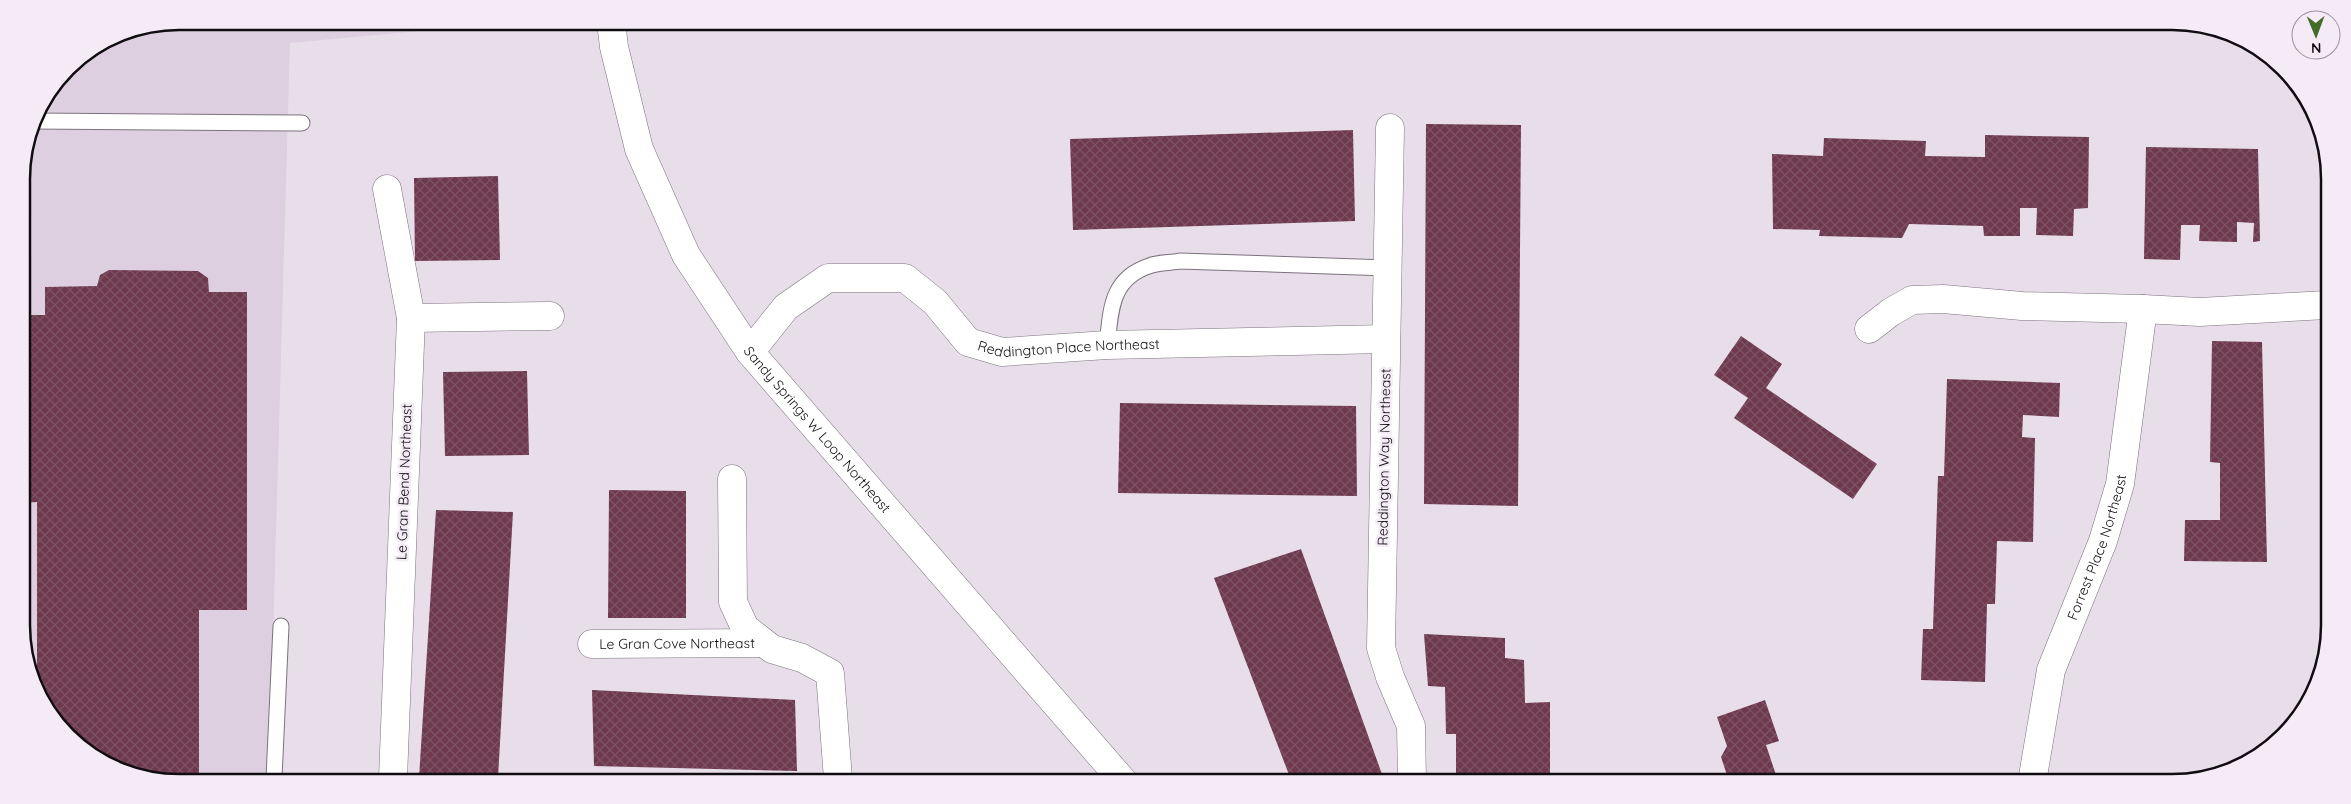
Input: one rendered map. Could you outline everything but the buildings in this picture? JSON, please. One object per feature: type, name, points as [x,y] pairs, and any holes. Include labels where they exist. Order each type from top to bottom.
[{"type":"street","name":"Sandy Springs W Loop Northeast","points":[[612,30],[614,47],[639,148],[686,255],[750,352],[1117,774]]},
{"type":"street","name":"Reddington Way Northeast","points":[[1390,128],[1381,648],[1390,677],[1411,726],[1412,774]]},
{"type":"street","name":"Le Gran Bend Northeast","points":[[387,189],[411,318],[393,774]]},
{"type":"street","name":"Reddington Place Northeast","points":[[750,352],[786,307],[828,278],[904,278],[935,302],[968,342],[1002,352],[1107,345],[1386,340]]},
{"type":"street","points":[[1870,329],[1890,312],[1912,300],[1943,299],[2022,306],[2200,312],[2321,305]]},
{"type":"street","name":"Forrest Place Northeast","points":[[2033,774],[2051,670],[2103,541],[2120,484],[2143,309]]},
{"type":"street","points":[[411,318],[550,316]]},
{"type":"street","points":[[732,479],[733,602],[745,628],[763,643],[772,649],[802,658],[830,672],[838,774]]},
{"type":"street","name":"Le Gran Cove Northeast","points":[[592,644],[763,643]]},
{"type":"lane","points":[[41,121],[302,123]]},
{"type":"lane","points":[[1107,345],[1112,301],[1123,281],[1149,266],[1180,262],[1388,268]]},
{"type":"lane","points":[[274,774],[281,626]]},
{"type":"shaded area","points":[[169,30],[431,30],[290,43],[269,774],[159,773],[122,763],[104,754],[74,730],[50,700],[41,682],[33,654],[30,635],[30,169],[33,150],[45,113],[67,81],[96,55],[131,38]]}]
